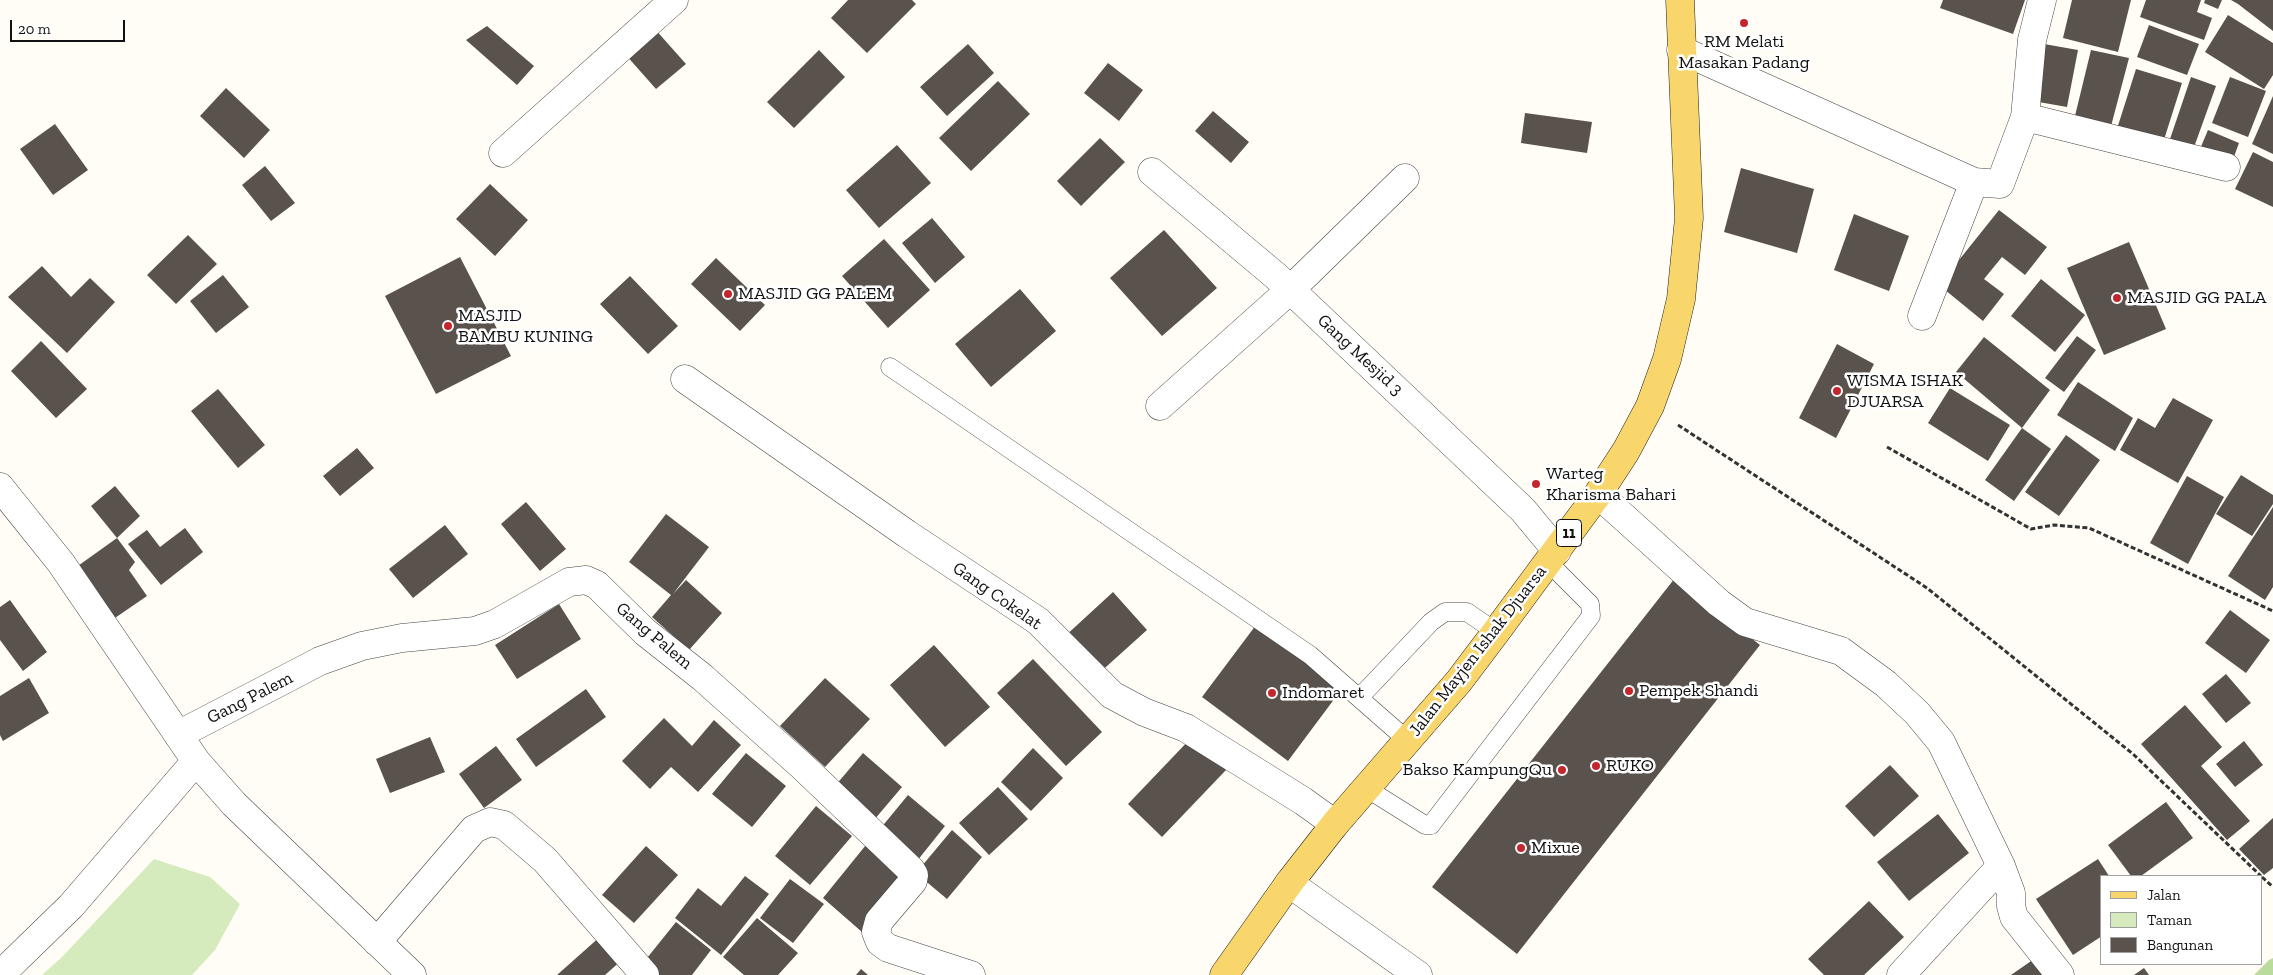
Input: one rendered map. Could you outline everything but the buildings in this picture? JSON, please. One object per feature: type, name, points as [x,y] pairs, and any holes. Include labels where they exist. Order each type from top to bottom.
[{"type":"main road","name":"Jalan Mayjen Ishak Djuarsa","points":[[1224,975],[1289,883],[1335,824],[1459,681],[1496,632],[1598,494],[1626,451],[1650,406],[1667,359],[1681,299],[1689,218],[1680,0]]},
{"type":"street","points":[[503,153],[674,0]]},
{"type":"street","points":[[1681,50],[1974,182],[2000,184],[2025,116],[2032,40],[2042,0]]},
{"type":"street","points":[[2025,116],[2226,167]]},
{"type":"street","name":"Gang Mesjid 3","points":[[1152,172],[1290,290],[1523,510],[1552,556]]},
{"type":"street","points":[[1160,406],[1290,290],[1405,178]]},
{"type":"street","points":[[1922,316],[1974,182]]},
{"type":"street","name":"Gang Cokelat","points":[[685,379],[907,534],[1038,621],[1112,695],[1144,712],[1186,728],[1303,801],[1335,824]]},
{"type":"street","points":[[0,487],[61,563],[196,760],[234,804],[412,975]]},
{"type":"street","points":[[1598,494],[1719,603],[1745,622],[1841,651],[1886,684],[1917,713],[1941,742],[2002,866],[2010,892],[2014,917],[2060,975]]},
{"type":"street","name":"Gang Palem","points":[[178,735],[320,661],[362,646],[402,638],[475,631],[495,624],[569,582],[586,580],[597,585],[645,632],[702,678],[802,766],[911,870],[914,875],[913,880],[879,921],[876,932],[880,942],[888,948],[971,975]]},
{"type":"street","points":[[0,975],[71,906],[196,760]]},
{"type":"street","points":[[377,942],[474,829],[490,822],[504,825],[545,860],[645,975]]},
{"type":"street","points":[[1901,975],[2002,866]]},
{"type":"street","points":[[1289,883],[1418,975]]},
{"type":"lane","points":[[890,367],[1310,654],[1408,740]]},
{"type":"lane","points":[[1366,788],[1425,825],[1431,825],[1591,616],[1590,604],[1552,556]]},
{"type":"lane","points":[[1359,698],[1431,622],[1445,612],[1467,612],[1496,632]]},
{"type":"path","points":[[1650,406],[1927,588],[2133,754],[2261,875]]},
{"type":"path","points":[[1886,447],[2032,529],[2054,524],[2089,528],[2273,612]]},
{"type":"path","points":[[2263,877],[2273,887]]},
{"type":"green space","points":[[154,859],[210,877],[240,904],[215,950],[192,975],[42,975],[62,957]]},
{"type":"green space","points":[[2273,958],[2273,975],[2254,975],[2269,960]]},
{"type":"place","name":"RM Melati Masakan Padang","points":[[1744,23]]},
{"type":"place","name":"MASJID GG PALEM","points":[[728,294]]},
{"type":"place","name":"MASJID GG PALA","points":[[2117,298]]},
{"type":"place","name":"MASJID BAMBU KUNING","points":[[448,326]]},
{"type":"place","name":"WISMA ISHAK DJUARSA","points":[[1837,391]]},
{"type":"place","name":"Warteg Kharisma Bahari","points":[[1536,484]]},
{"type":"place","name":"Pempek Shandi","points":[[1629,691]]},
{"type":"place","name":"Indomaret","points":[[1272,693]]},
{"type":"place","name":"RUKO","points":[[1596,766]]},
{"type":"place","name":"Bakso KampungQu","points":[[1562,770]]},
{"type":"place","name":"Mixue","points":[[1521,848]]}]
